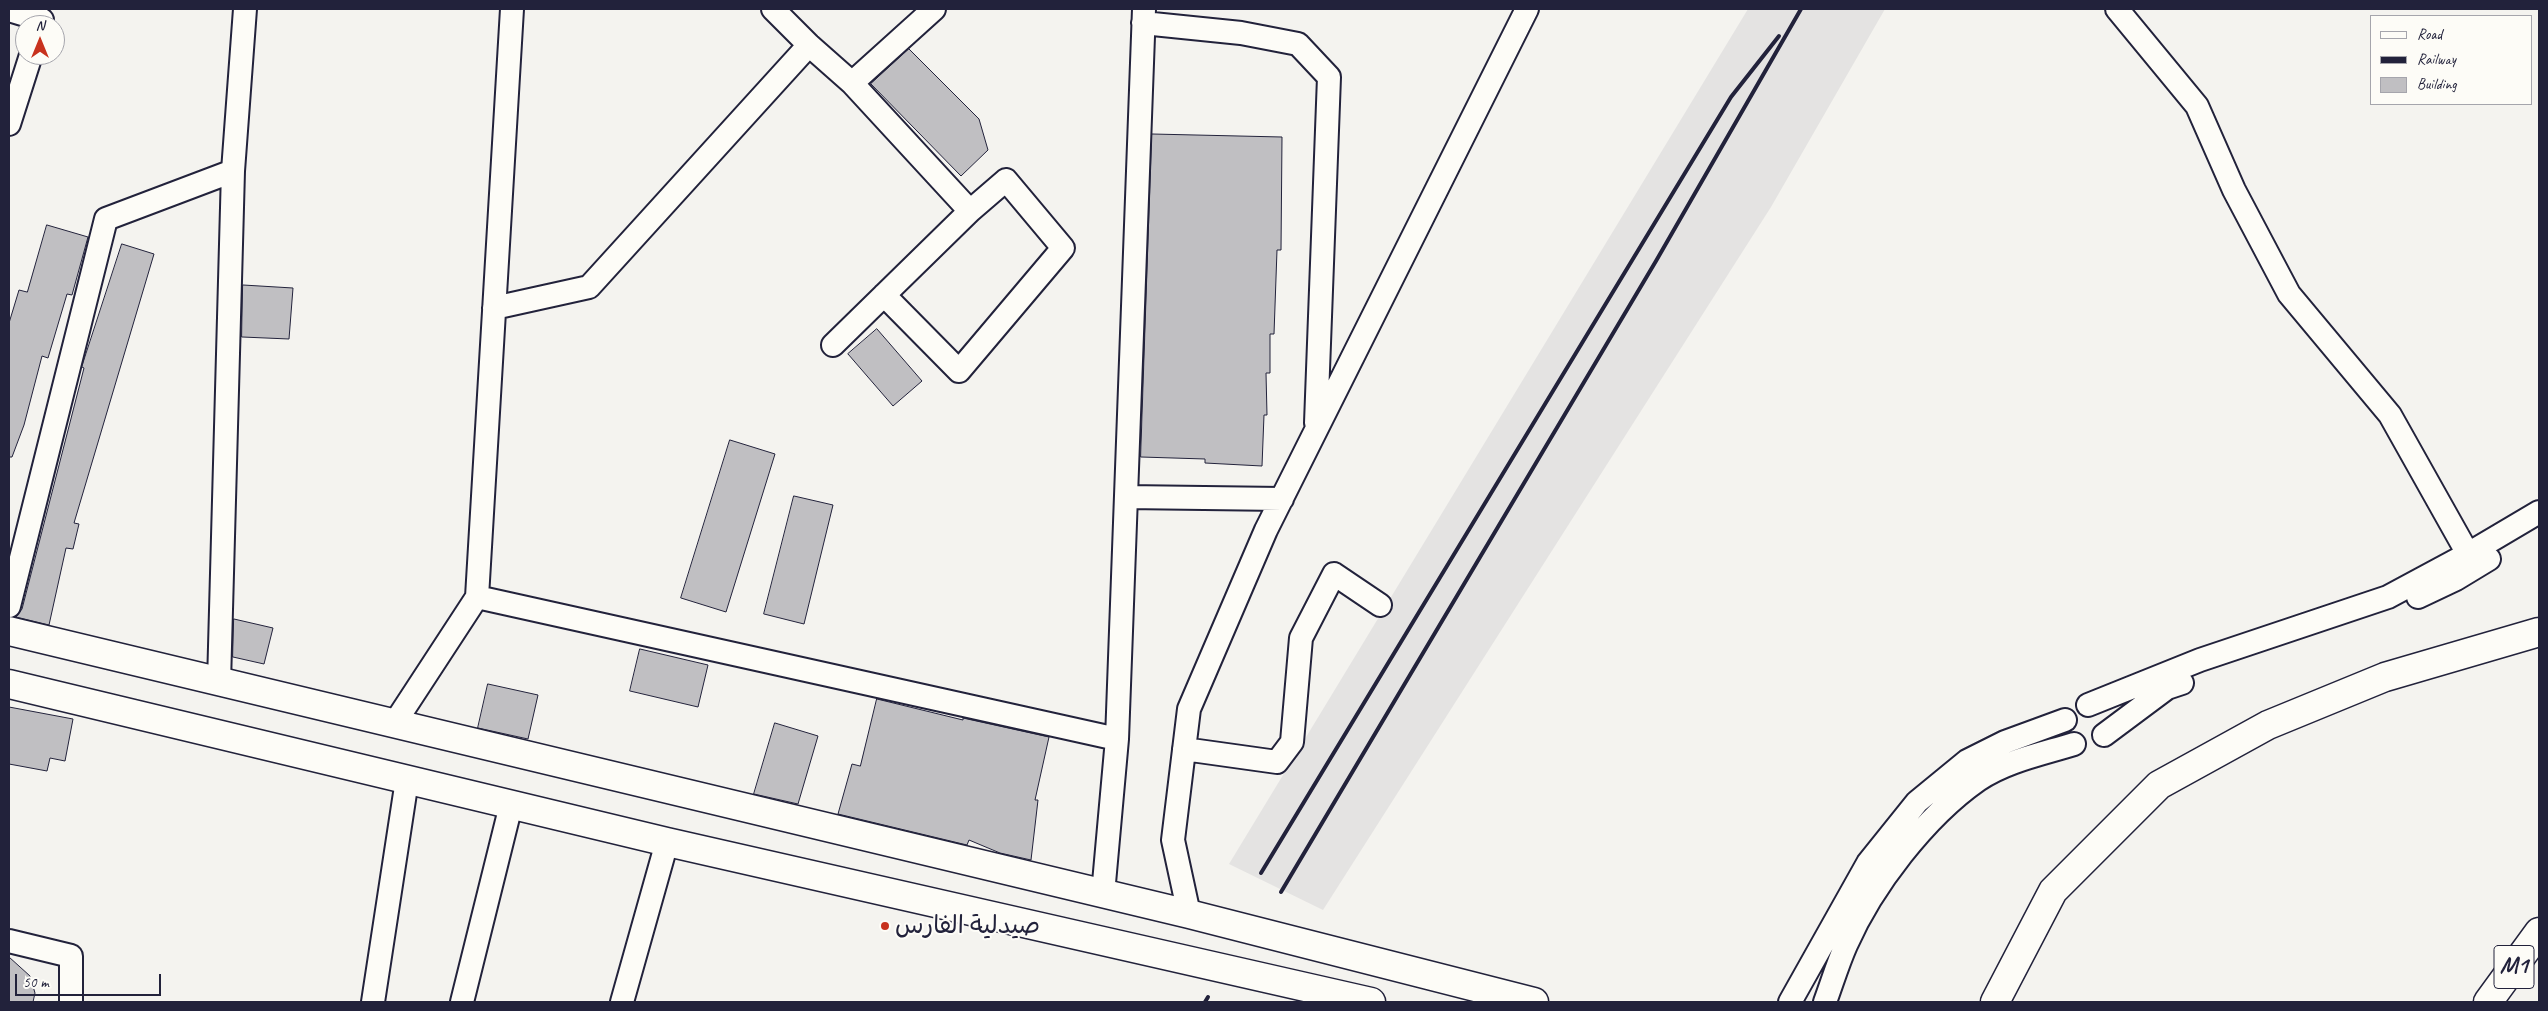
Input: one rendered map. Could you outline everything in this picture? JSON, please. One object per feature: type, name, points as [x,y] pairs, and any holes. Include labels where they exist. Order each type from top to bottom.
[{"type":"main road","points":[[9,631],[219,683],[1189,914],[1534,1002]]},
{"type":"main road","points":[[1994,1002],[2053,891],[2159,785],[2268,725],[2385,677],[2539,632]]},
{"type":"main road","points":[[9,684],[667,842],[1371,1002]]},
{"type":"main road","name":"M1","points":[[2488,1002],[2539,932]]},
{"type":"street","points":[[219,683],[233,171],[245,9]]},
{"type":"street","points":[[394,724],[477,597],[512,9]]},
{"type":"street","points":[[773,9],[809,45],[852,83],[970,211]]},
{"type":"street","points":[[852,83],[934,9]]},
{"type":"street","points":[[1189,914],[1173,840],[1189,709],[1282,498],[1527,9]]},
{"type":"street","points":[[2117,9],[2197,106],[2234,190],[2289,294],[2390,415],[2468,554]]},
{"type":"street","points":[[9,10],[30,15]]},
{"type":"street","points":[[1103,894],[1117,739],[1144,16],[1298,44],[1329,77],[1316,432]]},
{"type":"street","points":[[494,308],[589,287],[809,45]]},
{"type":"street","points":[[9,124],[27,65]]},
{"type":"street","points":[[9,606],[106,219],[233,171]]},
{"type":"street","points":[[833,345],[884,295],[970,211],[1006,180],[1063,248],[959,370],[884,295]]},
{"type":"street","points":[[1126,497],[1282,498]]},
{"type":"street","points":[[2074,744],[2064,730],[2065,720],[2070,711],[2078,706],[2088,705],[2200,660],[2388,597],[2468,554],[2539,512]]},
{"type":"street","points":[[1825,1002],[1846,944],[1886,875],[1933,817],[1979,779],[2013,763],[2074,744],[2091,746],[2099,742],[2104,735],[2167,688],[2374,618],[2456,579],[2539,527]]},
{"type":"street","points":[[1184,749],[1277,762],[1292,742],[1301,638],[1334,574],[1380,605]]},
{"type":"street","points":[[477,597],[1117,739]]},
{"type":"street","points":[[2088,705],[2097,708],[2104,716],[2106,725],[2104,735]]},
{"type":"street","points":[[1790,1002],[1868,863],[1918,802],[1967,761],[2006,742],[2065,720]]},
{"type":"street","points":[[373,1002],[408,780]]},
{"type":"street","points":[[462,1002],[511,805]]},
{"type":"street","points":[[622,1002],[667,842]]},
{"type":"street","points":[[9,941],[71,956],[71,1002]]},
{"type":"shaded area","points":[[1748,9],[1885,9],[1771,207],[1323,910],[1229,864]]},
{"type":"building","points":[[909,49],[979,119],[988,150],[961,176],[871,84]]},
{"type":"building","points":[[1152,134],[1282,137],[1281,250],[1277,250],[1274,334],[1270,334],[1270,373],[1266,373],[1267,415],[1264,415],[1262,466],[1205,463],[1205,459],[1141,457]]},
{"type":"building","points":[[47,225],[88,237],[72,295],[67,294],[48,358],[42,356],[24,425],[12,457],[9,457],[9,323],[19,290],[27,292]]},
{"type":"building","points":[[122,244],[154,254],[74,523],[79,524],[73,549],[66,548],[49,625],[16,617],[22,609],[84,368],[82,367]]},
{"type":"building","points":[[243,285],[293,288],[289,339],[242,337]]},
{"type":"building","points":[[877,329],[922,381],[893,406],[848,354]]},
{"type":"building","points":[[730,440],[775,454],[726,612],[681,598]]},
{"type":"building","points":[[794,496],[833,505],[804,624],[764,614]]},
{"type":"building","points":[[234,619],[273,628],[264,664],[233,657]]},
{"type":"building","points":[[640,649],[708,665],[698,707],[630,691]]},
{"type":"building","points":[[488,684],[538,695],[528,739],[478,728]]},
{"type":"building","points":[[877,699],[963,720],[963,718],[1049,737],[1035,800],[1038,800],[1031,860],[1000,853],[969,840],[967,845],[838,814],[852,764],[860,766]]},
{"type":"building","points":[[9,707],[73,719],[65,761],[50,758],[47,771],[9,764]]},
{"type":"building","points":[[775,723],[818,736],[798,804],[754,794]]},
{"type":"building","points":[[9,957],[30,976],[35,993],[33,1002],[9,1002]]},
{"type":"railway","points":[[1281,892],[1656,261],[1801,9]]},
{"type":"railway","points":[[1261,873],[1731,97],[1779,36]]},
{"type":"railway","points":[[1205,1002],[1208,997]]},
{"type":"place","name":"صيدلية الفارس","points":[[885,926]]}]
